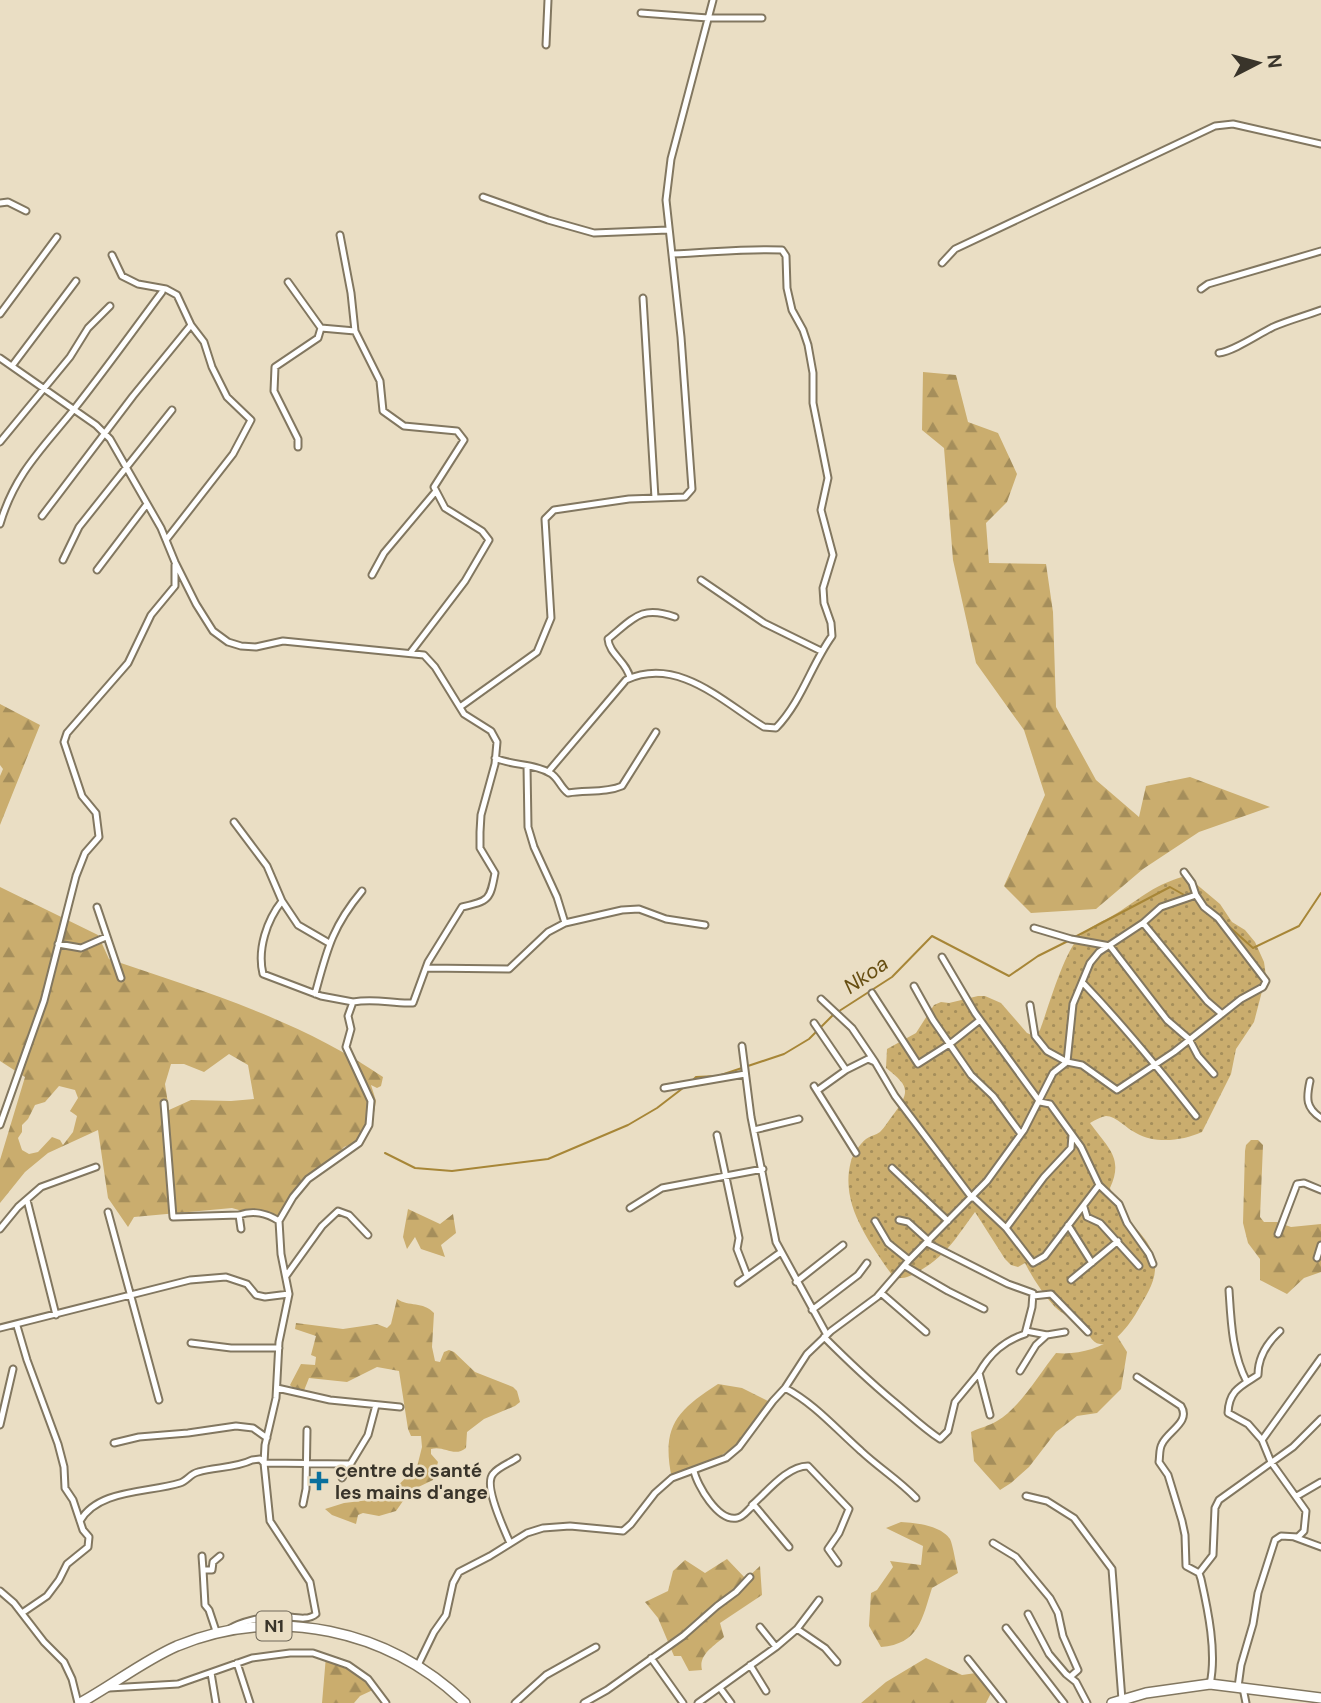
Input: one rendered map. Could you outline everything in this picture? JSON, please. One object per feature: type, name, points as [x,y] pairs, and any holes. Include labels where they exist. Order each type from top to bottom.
[{"type":"highway","name":"N1","points":[[79,1703],[150,1659],[178,1646],[220,1633],[258,1627],[297,1626],[322,1629],[375,1644],[418,1665],[465,1703]]},
{"type":"highway","points":[[1117,1701],[1146,1693],[1210,1684],[1321,1698]]},
{"type":"street","points":[[546,45],[548,0]]},
{"type":"street","points":[[460,707],[537,652],[551,618],[544,519],[554,510],[629,499],[685,497],[692,489],[681,337],[666,200],[671,159],[713,0]]},
{"type":"street","points":[[641,13],[708,18],[762,18]]},
{"type":"street","points":[[942,263],[955,249],[1215,125],[1233,124],[1321,144]]},
{"type":"street","points":[[483,197],[594,233],[668,230]]},
{"type":"street","points":[[0,203],[8,202],[26,211]]},
{"type":"street","points":[[340,235],[355,331],[380,381],[383,411],[404,426],[457,431],[464,440],[434,487],[445,508],[482,531],[489,540],[465,581],[411,652]]},
{"type":"street","points":[[0,314],[57,237]]},
{"type":"street","points":[[548,772],[630,678],[665,674],[700,684],[764,727],[775,728],[786,717],[805,687],[821,651],[832,636],[823,588],[833,555],[821,510],[828,478],[813,403],[813,373],[808,345],[792,310],[787,288],[786,256],[782,250],[748,248],[672,254]]},
{"type":"street","points":[[1201,289],[1208,284],[1321,251]]},
{"type":"street","points":[[112,255],[122,276],[138,284],[166,289],[177,295],[191,325],[204,342],[212,367],[227,397],[251,420],[233,454],[166,540]]},
{"type":"street","points":[[12,366],[76,281]]},
{"type":"street","points":[[288,282],[321,328],[355,331]]},
{"type":"street","points":[[0,524],[7,499],[29,461],[74,410],[162,292]]},
{"type":"street","points":[[643,298],[655,498]]},
{"type":"street","points":[[0,442],[70,357],[88,328],[110,306]]},
{"type":"street","points":[[1219,353],[1230,352],[1276,326],[1321,310]]},
{"type":"street","points":[[42,516],[191,325]]},
{"type":"street","points":[[298,447],[298,439],[274,391],[275,367],[310,344],[317,338],[321,328]]},
{"type":"street","points":[[0,358],[96,425],[110,439],[166,540],[196,604],[213,631],[228,642],[241,646],[256,647],[283,641],[424,655],[435,667],[464,714],[491,731],[497,742],[480,832],[481,848],[495,873],[491,895],[483,902],[462,907],[426,968],[414,1003],[398,1004],[374,999],[353,1002],[314,994],[263,974],[261,967],[267,925],[282,901]]},
{"type":"street","points":[[63,560],[79,527],[172,410]]},
{"type":"street","points":[[0,427],[7,432]]},
{"type":"street","points":[[372,575],[384,553],[436,491]]},
{"type":"street","points":[[97,570],[147,504]]},
{"type":"street","points":[[0,1125],[44,1001],[76,876],[85,853],[99,837],[96,813],[82,796],[64,743],[67,733],[128,663],[151,615],[175,586],[175,562]]},
{"type":"street","points":[[701,580],[764,623],[821,651]]},
{"type":"street","points":[[630,678],[628,670],[608,647],[608,639],[629,621],[644,613],[655,610],[675,617]]},
{"type":"street","points":[[495,758],[509,764],[538,767],[554,775],[562,789],[568,793],[613,790],[622,786],[656,732]]},
{"type":"street","points":[[527,766],[528,827],[565,923]]},
{"type":"street","points":[[234,822],[267,866],[282,901],[298,925],[329,943]]},
{"type":"street","points":[[1030,1005],[1035,1036],[1047,1051],[1067,1062],[1082,1065],[1116,1090],[1174,1052],[1241,999],[1263,987],[1266,981],[1218,918],[1204,907],[1184,872]]},
{"type":"street","points":[[314,994],[329,943],[342,915],[362,891]]},
{"type":"street","points":[[418,1665],[434,1632],[446,1615],[458,1573],[527,1533],[543,1528],[570,1526],[623,1531],[671,1478],[726,1458],[738,1447],[785,1388],[807,1354],[881,1293],[972,1197],[1021,1134],[1053,1073],[1067,1062],[1073,1004],[1090,963],[1098,952],[1143,923],[1161,907],[1196,895]]},
{"type":"street","points":[[97,907],[121,978]]},
{"type":"street","points":[[426,968],[509,969],[548,932],[565,923],[639,909],[666,919],[705,925]]},
{"type":"street","points":[[1143,923],[1207,1001],[1222,1014]]},
{"type":"street","points":[[1034,928],[1110,946],[1167,1020],[1189,1039],[1198,1056],[1214,1074]]},
{"type":"street","points":[[58,944],[81,948],[106,937]]},
{"type":"street","points":[[942,957],[980,1020],[1040,1102],[1050,1104],[1072,1135],[1099,1185],[1119,1204],[1127,1223],[1153,1264]]},
{"type":"street","points":[[1083,983],[1156,1064],[1196,1116]]},
{"type":"street","points":[[914,986],[933,1020],[971,1075],[993,1096],[1021,1134]]},
{"type":"street","points":[[872,993],[918,1064],[980,1020]]},
{"type":"street","points":[[821,999],[852,1028],[895,1096],[972,1197],[1006,1228],[1033,1264],[1045,1256],[1099,1185]]},
{"type":"street","points":[[202,1556],[205,1605],[220,1633],[235,1625],[269,1617],[308,1619],[316,1614],[310,1582],[270,1521],[264,1463],[289,1294],[281,1254],[279,1221],[293,1196],[308,1179],[359,1143],[369,1125],[371,1101],[346,1047],[351,1029],[348,1016],[353,1002]]},
{"type":"street","points":[[814,1023],[846,1070]]},
{"type":"street","points":[[742,1046],[754,1130],[776,1242],[796,1282],[826,1336],[868,1381],[896,1402],[918,1425],[940,1439],[948,1431],[955,1402],[995,1350],[1026,1331],[1033,1296],[1030,1290],[1008,1284],[928,1242],[908,1222],[900,1220]]},
{"type":"street","points":[[856,1153],[816,1088],[868,1059],[875,1062]]},
{"type":"street","points":[[664,1088],[745,1074]]},
{"type":"street","points":[[1310,1081],[1307,1104],[1310,1111],[1321,1118]]},
{"type":"street","points":[[164,1103],[173,1217],[239,1215],[257,1211],[279,1221]]},
{"type":"street","points":[[754,1130],[799,1119]]},
{"type":"street","points":[[717,1135],[739,1238],[737,1249],[747,1275]]},
{"type":"street","points":[[1006,1228],[1044,1177],[1071,1148],[1072,1135]]},
{"type":"street","points":[[0,1229],[41,1187],[96,1167]]},
{"type":"street","points":[[892,1168],[948,1221]]},
{"type":"street","points":[[630,1208],[663,1188],[763,1169]]},
{"type":"street","points":[[1278,1234],[1297,1185],[1304,1183],[1321,1190]]},
{"type":"street","points":[[27,1199],[56,1315]]},
{"type":"street","points":[[1084,1207],[1087,1217],[1100,1223],[1139,1266]]},
{"type":"street","points":[[286,1276],[322,1226],[338,1211],[349,1215],[368,1235]]},
{"type":"street","points":[[108,1212],[159,1400]]},
{"type":"street","points":[[239,1215],[241,1229]]},
{"type":"street","points":[[875,1221],[888,1243],[907,1263],[948,1292],[984,1309]]},
{"type":"street","points":[[1068,1225],[1092,1263]]},
{"type":"street","points":[[1071,1280],[1118,1241]]},
{"type":"street","points":[[796,1282],[843,1245]]},
{"type":"street","points":[[1317,1258],[1321,1245]]},
{"type":"street","points":[[738,1283],[781,1252]]},
{"type":"street","points":[[812,1310],[858,1275],[867,1262]]},
{"type":"street","points":[[0,1328],[17,1326],[190,1280],[226,1277],[247,1284],[256,1295],[289,1294]]},
{"type":"street","points":[[1229,1290],[1233,1339],[1240,1370],[1247,1382]]},
{"type":"street","points":[[881,1293],[926,1332]]},
{"type":"street","points":[[1033,1296],[1051,1294],[1088,1332]]},
{"type":"street","points":[[17,1326],[58,1444],[64,1467],[65,1488],[74,1500],[80,1521],[89,1538],[88,1548],[67,1564],[47,1596],[22,1613]]},
{"type":"street","points":[[1026,1331],[1047,1335],[1065,1332]]},
{"type":"street","points":[[1280,1331],[1270,1340],[1258,1363],[1258,1374],[1237,1388],[1228,1400],[1228,1413],[1248,1424],[1262,1440],[1270,1462],[1306,1511],[1304,1531],[1294,1537]]},
{"type":"street","points":[[1020,1371],[1036,1345],[1047,1335]]},
{"type":"street","points":[[191,1343],[231,1348],[279,1348]]},
{"type":"street","points":[[1262,1440],[1321,1357]]},
{"type":"street","points":[[0,1425],[13,1369]]},
{"type":"street","points":[[979,1373],[990,1415]]},
{"type":"street","points":[[1136,1377],[1181,1406],[1185,1412],[1184,1417],[1163,1442],[1159,1462],[1168,1475],[1182,1521],[1186,1566],[1199,1573]]},
{"type":"street","points":[[277,1388],[330,1401],[400,1407]]},
{"type":"street","points":[[785,1388],[806,1399],[916,1498]]},
{"type":"street","points":[[342,1478],[368,1435],[376,1405]]},
{"type":"street","points":[[1210,1684],[1210,1635],[1199,1573],[1213,1555],[1215,1508],[1219,1500],[1293,1447],[1321,1419]]},
{"type":"street","points":[[114,1443],[139,1437],[236,1426],[253,1428],[267,1438]]},
{"type":"street","points":[[303,1504],[306,1489],[307,1430]]},
{"type":"street","points":[[510,1543],[492,1497],[489,1481],[493,1473],[517,1458]]},
{"type":"street","points":[[80,1521],[87,1509],[96,1503],[142,1489],[183,1483],[194,1472],[260,1459],[264,1463],[349,1464]]},
{"type":"street","points":[[694,1471],[701,1490],[710,1503],[728,1516],[739,1518],[788,1474],[800,1466],[808,1466],[849,1509],[839,1533],[828,1549],[838,1563]]},
{"type":"street","points":[[1297,1496],[1321,1482]]},
{"type":"street","points":[[1026,1496],[1047,1501],[1074,1518],[1112,1569],[1117,1701]]},
{"type":"street","points":[[752,1505],[789,1547]]},
{"type":"street","points":[[1246,1703],[1240,1688],[1241,1665],[1253,1625],[1258,1592],[1275,1540],[1281,1536],[1294,1537],[1321,1547]]},
{"type":"street","points":[[993,1543],[1016,1557],[1050,1598],[1078,1670],[1070,1677]]},
{"type":"street","points":[[203,1570],[212,1570],[213,1562],[219,1556]]},
{"type":"street","points":[[584,1703],[607,1690],[683,1636],[750,1577]]},
{"type":"street","points":[[0,1591],[64,1662],[79,1703]]},
{"type":"street","points":[[698,1703],[776,1647],[797,1629],[819,1600]]},
{"type":"street","points":[[1028,1614],[1049,1654],[1076,1682],[1087,1703]]},
{"type":"street","points":[[760,1627],[776,1647]]},
{"type":"street","points":[[1006,1628],[1064,1703]]},
{"type":"street","points":[[797,1629],[825,1648],[836,1662]]},
{"type":"street","points":[[515,1703],[546,1675],[596,1647]]},
{"type":"street","points":[[106,1688],[178,1684],[252,1658],[313,1653],[348,1665],[368,1679],[386,1703]]},
{"type":"street","points":[[651,1658],[683,1703]]},
{"type":"street","points":[[968,1659],[1003,1703]]},
{"type":"street","points":[[237,1663],[250,1703]]},
{"type":"street","points":[[750,1665],[766,1691]]},
{"type":"street","points":[[212,1673],[216,1703]]},
{"type":"street","points":[[720,1688],[732,1703]]},
{"type":"green space","points":[[923,372],[956,375],[968,422],[998,433],[1017,474],[1007,502],[986,523],[989,563],[1046,564],[1053,612],[1056,707],[1096,780],[1139,817],[1146,786],[1190,777],[1270,807],[1199,832],[1143,869],[1096,909],[1031,913],[1004,886],[1045,795],[1024,730],[976,663],[953,560],[944,448],[922,430]]},
{"type":"green space","points":[[0,704],[40,725],[0,825],[0,776],[3,769],[0,765]]},
{"type":"green space","points":[[1182,877],[1189,878],[1220,904],[1232,922],[1245,930],[1255,942],[1264,962],[1266,976],[1254,1022],[1236,1049],[1231,1074],[1202,1132],[1186,1138],[1160,1140],[1143,1136],[1118,1120],[1106,1116],[1090,1123],[1115,1161],[1114,1178],[1110,1188],[1116,1204],[1138,1230],[1154,1257],[1155,1272],[1152,1284],[1132,1320],[1111,1342],[1100,1344],[1094,1341],[1082,1326],[1058,1310],[1038,1286],[1025,1263],[1018,1267],[1005,1259],[975,1212],[938,1258],[911,1275],[894,1278],[859,1223],[849,1193],[848,1177],[857,1149],[866,1139],[882,1130],[905,1094],[903,1084],[886,1068],[887,1049],[916,1033],[934,1005],[978,996],[1001,1003],[1027,1033],[1034,1036],[1040,1030],[1068,955],[1080,936],[1153,889]]},
{"type":"green space","points":[[0,887],[98,935],[109,959],[215,995],[284,1023],[351,1057],[383,1077],[381,1086],[377,1088],[371,1085],[376,1101],[372,1124],[352,1144],[344,1147],[328,1166],[320,1167],[292,1195],[280,1222],[232,1208],[134,1217],[128,1227],[108,1198],[98,1130],[48,1153],[25,1172],[0,1203],[0,1160],[25,1077],[0,1061]],"holes":[[[229,1054],[248,1065],[254,1099],[191,1100],[169,1110],[165,1084],[171,1064],[184,1064],[204,1072]],[[59,1086],[75,1090],[78,1098],[70,1111],[77,1116],[73,1132],[63,1145],[60,1140],[52,1137],[38,1152],[29,1154],[22,1150],[18,1138],[22,1125],[35,1105],[45,1102]]]},
{"type":"green space","points":[[1251,1140],[1258,1140],[1263,1145],[1260,1217],[1264,1222],[1277,1222],[1291,1227],[1321,1224],[1321,1272],[1304,1278],[1287,1294],[1260,1280],[1260,1259],[1248,1243],[1243,1223],[1245,1151]]},
{"type":"green space","points":[[408,1209],[440,1224],[453,1214],[456,1233],[441,1245],[445,1257],[421,1249],[415,1237],[407,1249],[403,1237]]},
{"type":"green space","points":[[397,1299],[425,1307],[434,1313],[432,1347],[435,1361],[440,1362],[444,1352],[454,1352],[475,1372],[513,1387],[520,1402],[484,1419],[467,1432],[466,1448],[462,1451],[431,1449],[431,1454],[438,1462],[433,1480],[410,1491],[396,1511],[379,1516],[363,1513],[358,1515],[356,1524],[332,1515],[325,1509],[344,1503],[378,1499],[390,1493],[417,1467],[422,1447],[421,1436],[411,1436],[408,1429],[399,1371],[377,1367],[347,1382],[309,1378],[303,1393],[298,1393],[290,1385],[301,1364],[315,1365],[316,1357],[311,1355],[316,1336],[295,1329],[296,1323],[343,1329],[377,1324],[387,1328],[391,1324]]},
{"type":"green space","points":[[1117,1336],[1127,1352],[1121,1389],[1097,1413],[1077,1416],[1056,1432],[1029,1467],[1000,1490],[974,1461],[971,1432],[997,1421],[1014,1408],[1056,1353],[1088,1350]]},
{"type":"green space","points":[[718,1384],[742,1388],[770,1402],[737,1445],[705,1466],[672,1479],[669,1446],[675,1422],[692,1403]]},
{"type":"green space","points":[[901,1522],[927,1526],[946,1534],[951,1542],[958,1573],[932,1588],[921,1620],[911,1635],[894,1645],[881,1647],[869,1626],[871,1593],[877,1590],[893,1567],[890,1561],[921,1565],[923,1546],[886,1528]]},
{"type":"green space","points":[[727,1559],[746,1579],[760,1566],[762,1595],[720,1623],[724,1637],[705,1655],[702,1670],[689,1671],[681,1656],[674,1656],[658,1618],[645,1602],[668,1591],[673,1571],[685,1560],[705,1573]]},
{"type":"green space","points":[[326,1656],[365,1677],[375,1689],[360,1696],[354,1703],[322,1703]]},
{"type":"green space","points":[[926,1658],[962,1675],[983,1672],[997,1690],[991,1693],[986,1703],[861,1703],[886,1682]]},
{"type":"waterway","name":"Nkoa","points":[[1073,938],[1170,887],[1186,896]]},
{"type":"waterway","name":"Nkoa","points":[[1225,923],[1253,948],[1299,926],[1321,893]]},
{"type":"waterway","name":"Nkoa","points":[[693,1080],[696,1077],[718,1076],[784,1054],[809,1039],[833,1015],[892,977],[932,936],[1009,976],[1038,956],[1068,941]]},
{"type":"waterway","name":"Nkoa","points":[[385,1153],[415,1168],[452,1171],[548,1159],[628,1125],[683,1088]]},
{"type":"place","name":"centre de santé les mains d'ange","points":[[319,1481]]}]
